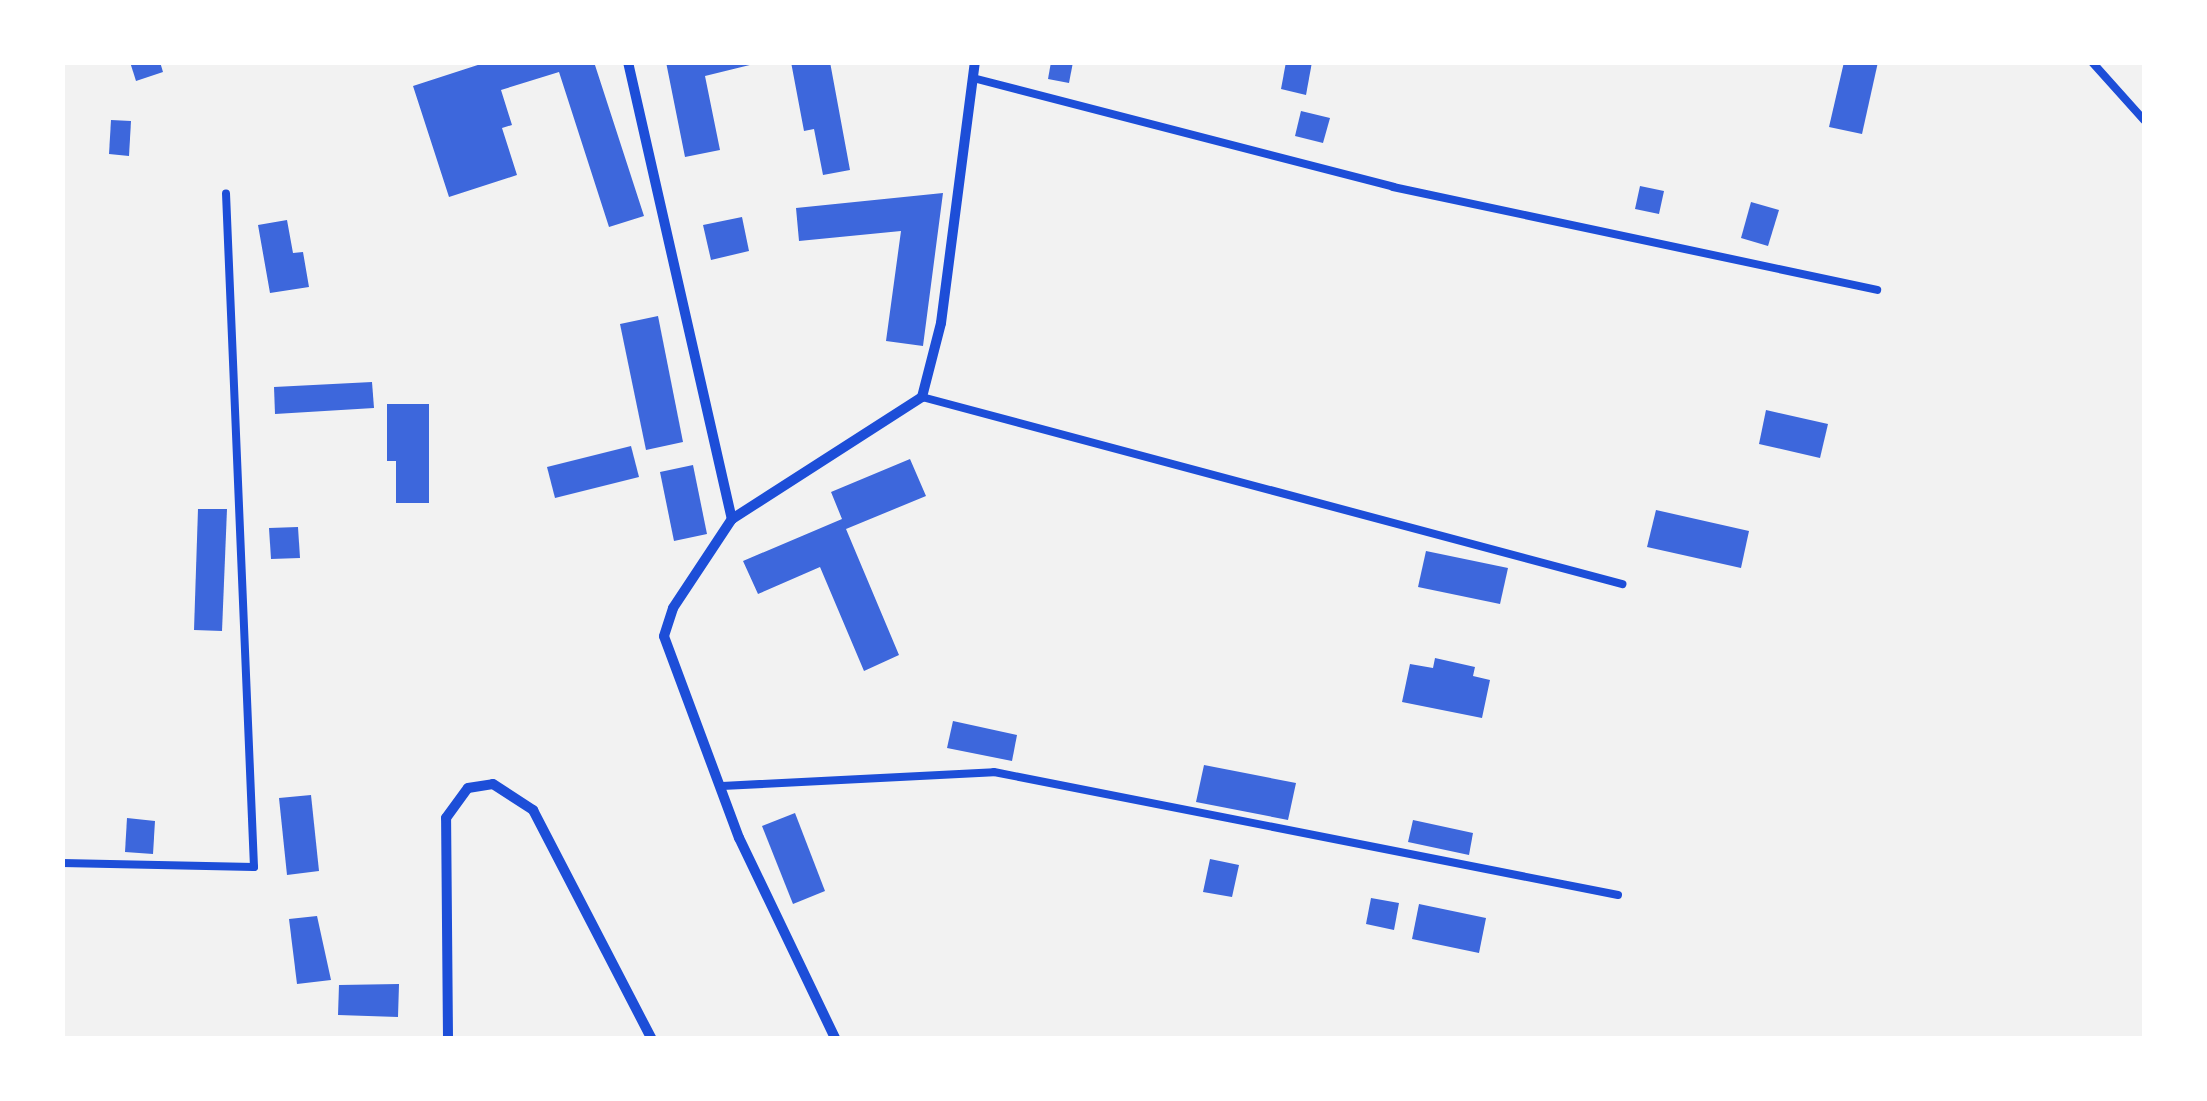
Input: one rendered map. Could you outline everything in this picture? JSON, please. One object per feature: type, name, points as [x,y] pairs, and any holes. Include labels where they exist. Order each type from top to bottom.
[{"type":"street","points":[[628,62],[732,519]]},
{"type":"street","points":[[835,1038],[739,838],[664,636],[673,608],[732,519],[922,397],[941,323],[976,62]]},
{"type":"street","points":[[448,1038],[446,818],[468,788],[493,784],[533,810],[651,1038]]},
{"type":"lane","points":[[2092,62],[2144,120]]},
{"type":"lane","points":[[972,78],[1393,186],[1877,290]]},
{"type":"lane","points":[[62,864],[254,867],[226,194]]},
{"type":"lane","points":[[922,397],[1622,584]]},
{"type":"lane","points":[[722,786],[994,772],[1618,895]]},
{"type":"building","points":[[130,62],[160,62],[163,72],[136,81]]},
{"type":"building","points":[[487,62],[594,62],[644,216],[609,227],[559,72],[501,90],[512,125],[502,128],[517,175],[449,197],[413,86]]},
{"type":"building","points":[[666,62],[762,62],[705,76],[720,150],[685,157]]},
{"type":"building","points":[[791,62],[830,62],[850,170],[823,175],[814,129],[804,131]]},
{"type":"building","points":[[1051,62],[1073,62],[1069,83],[1048,79]]},
{"type":"building","points":[[1286,62],[1312,62],[1306,95],[1281,89]]},
{"type":"building","points":[[1844,62],[1878,62],[1862,134],[1829,127]]},
{"type":"building","points":[[1301,111],[1330,118],[1323,143],[1295,136]]},
{"type":"building","points":[[111,120],[131,121],[129,156],[109,154]]},
{"type":"building","points":[[1640,186],[1664,191],[1659,214],[1635,209]]},
{"type":"building","points":[[943,193],[923,346],[886,341],[901,231],[799,241],[796,208]]},
{"type":"building","points":[[1751,202],[1779,210],[1768,246],[1741,238]]},
{"type":"building","points":[[742,217],[749,251],[711,260],[703,225]]},
{"type":"building","points":[[287,220],[293,253],[303,252],[309,287],[270,293],[258,225]]},
{"type":"building","points":[[658,316],[683,442],[646,450],[620,324]]},
{"type":"building","points":[[372,382],[374,408],[275,414],[274,387]]},
{"type":"building","points":[[387,404],[429,404],[429,503],[396,503],[396,461],[387,461]]},
{"type":"building","points":[[1766,410],[1828,424],[1820,458],[1759,444]]},
{"type":"building","points":[[631,446],[639,477],[555,498],[547,467]]},
{"type":"building","points":[[910,459],[926,496],[846,529],[899,655],[864,671],[820,567],[758,594],[743,561],[842,519],[831,492]]},
{"type":"building","points":[[693,465],[707,534],[674,541],[660,472]]},
{"type":"building","points":[[198,509],[227,509],[222,631],[194,630]]},
{"type":"building","points":[[1656,510],[1749,531],[1741,568],[1647,547]]},
{"type":"building","points":[[298,527],[300,558],[271,559],[269,528]]},
{"type":"building","points":[[1426,551],[1508,568],[1500,604],[1418,587]]},
{"type":"building","points":[[1435,658],[1475,667],[1473,676],[1490,680],[1482,718],[1402,702],[1410,664],[1433,668]]},
{"type":"building","points":[[953,721],[1017,735],[1012,761],[947,748]]},
{"type":"building","points":[[1204,765],[1296,783],[1288,820],[1196,802]]},
{"type":"building","points":[[311,795],[319,871],[287,875],[279,798]]},
{"type":"building","points":[[795,813],[825,891],[793,904],[762,826]]},
{"type":"building","points":[[127,818],[155,821],[153,854],[125,852]]},
{"type":"building","points":[[1413,820],[1473,833],[1469,855],[1408,842]]},
{"type":"building","points":[[1210,859],[1239,865],[1232,897],[1203,892]]},
{"type":"building","points":[[1371,898],[1399,903],[1394,930],[1366,924]]},
{"type":"building","points":[[1419,904],[1486,918],[1479,953],[1412,939]]},
{"type":"building","points":[[317,916],[331,980],[297,984],[289,919]]},
{"type":"building","points":[[399,984],[398,1017],[338,1015],[339,985]]}]
